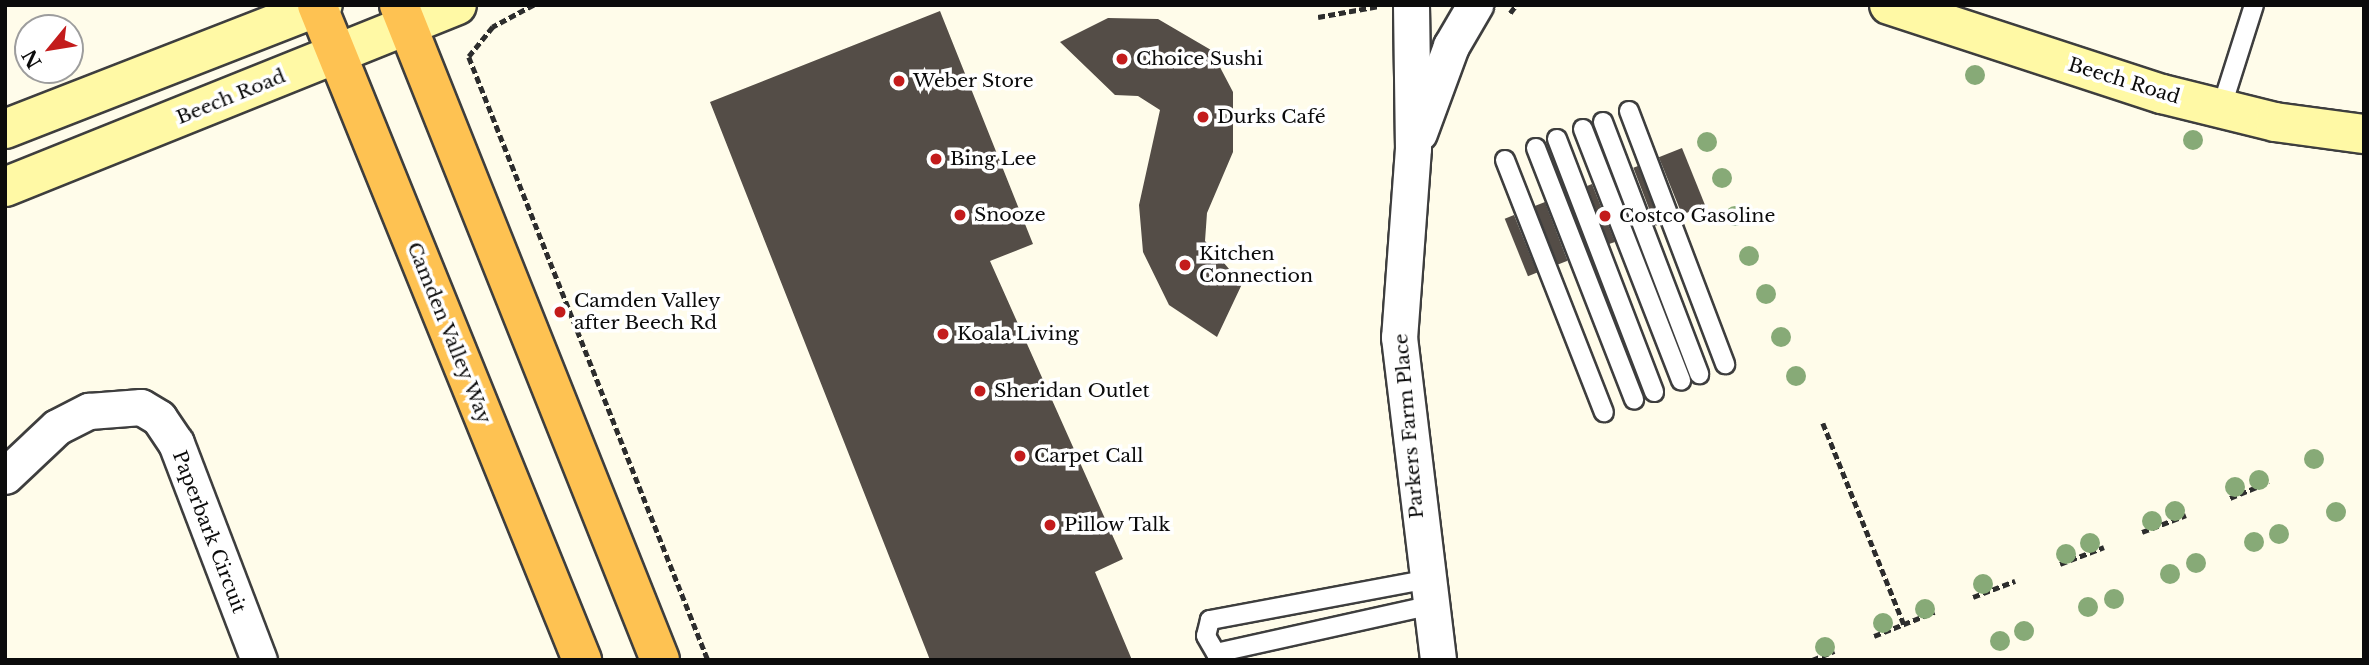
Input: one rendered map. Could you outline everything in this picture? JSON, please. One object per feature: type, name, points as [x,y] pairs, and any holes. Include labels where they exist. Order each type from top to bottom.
[{"type":"highway","name":"Camden Valley Way","points":[[319,6],[582,660]]},
{"type":"highway","points":[[403,15],[660,660]]},
{"type":"main road","name":"Beech Road","points":[[5,187],[337,53],[403,15],[457,5]]},
{"type":"main road","name":"Beech Road","points":[[1889,5],[2221,109],[2364,134]]},
{"type":"main road","points":[[5,129],[319,6]]},
{"type":"street","name":"Parkers Farm Place","points":[[1413,148],[1451,46],[1475,5]]},
{"type":"street","name":"Parkers Farm Place","points":[[1395,6],[1413,148],[1399,337],[1426,593],[1438,660]]},
{"type":"street","name":"Paperbark Circuit","points":[[5,476],[57,427],[89,411],[141,407],[159,418],[176,443],[259,660]]},
{"type":"lane","points":[[2221,109],[2254,5]]},
{"type":"lane","points":[[1629,111],[1725,364]]},
{"type":"lane","points":[[1603,122],[1699,374]]},
{"type":"lane","points":[[1583,129],[1681,381]]},
{"type":"lane","points":[[1557,139],[1654,392]]},
{"type":"lane","points":[[1536,148],[1634,400]]},
{"type":"lane","points":[[1505,160],[1604,412]]},
{"type":"lane","points":[[475,399],[567,660]]},
{"type":"lane","points":[[1426,593],[1216,653],[1206,636],[1210,620],[1426,593]]},
{"type":"path","points":[[534,5],[493,27],[468,57],[708,660]]},
{"type":"path","points":[[1318,18],[1395,6]]},
{"type":"path","points":[[1823,423],[1904,624]]},
{"type":"path","points":[[2230,498],[2269,482]]},
{"type":"path","points":[[2142,532],[2186,515]]},
{"type":"path","points":[[2060,564],[2104,547]]},
{"type":"path","points":[[1973,597],[2015,581]]},
{"type":"path","points":[[1874,636],[1934,612]]},
{"type":"path","points":[[1812,660],[1835,651]]},
{"type":"building","points":[[940,11],[1033,244],[990,261],[1123,559],[1095,572],[1132,660],[930,660],[710,102]]},
{"type":"building","points":[[1108,18],[1158,19],[1211,50],[1233,92],[1233,152],[1207,213],[1205,241],[1242,284],[1217,337],[1169,305],[1143,252],[1139,205],[1160,110],[1138,96],[1115,95],[1060,42]]},
{"type":"building","points":[[1682,148],[1705,205],[1682,215],[1659,157]]},
{"type":"building","points":[[1638,166],[1660,224],[1656,226],[1633,168]]},
{"type":"building","points":[[1592,184],[1615,242],[1609,244],[1587,186]]},
{"type":"building","points":[[1545,202],[1568,261],[1557,265],[1535,206]]},
{"type":"building","points":[[1514,215],[1537,272],[1528,276],[1505,219]]},
{"type":"place","name":"Choice Sushi","points":[[1122,59]]},
{"type":"place","name":"Weber Store","points":[[899,81]]},
{"type":"place","name":"Durks Café","points":[[1203,117]]},
{"type":"place","name":"Bing Lee","points":[[936,159]]},
{"type":"place","name":"Snooze","points":[[960,215]]},
{"type":"place","name":"Costco Gasoline","points":[[1605,216]]},
{"type":"place","name":"Kitchen Connection","points":[[1185,265]]},
{"type":"place","name":"Camden Valley after Beech Rd","points":[[560,312]]},
{"type":"place","name":"Koala Living","points":[[943,334]]},
{"type":"place","name":"Sheridan Outlet","points":[[980,391]]},
{"type":"place","name":"Carpet Call","points":[[1020,456]]},
{"type":"place","name":"Pillow Talk","points":[[1050,525]]}]
